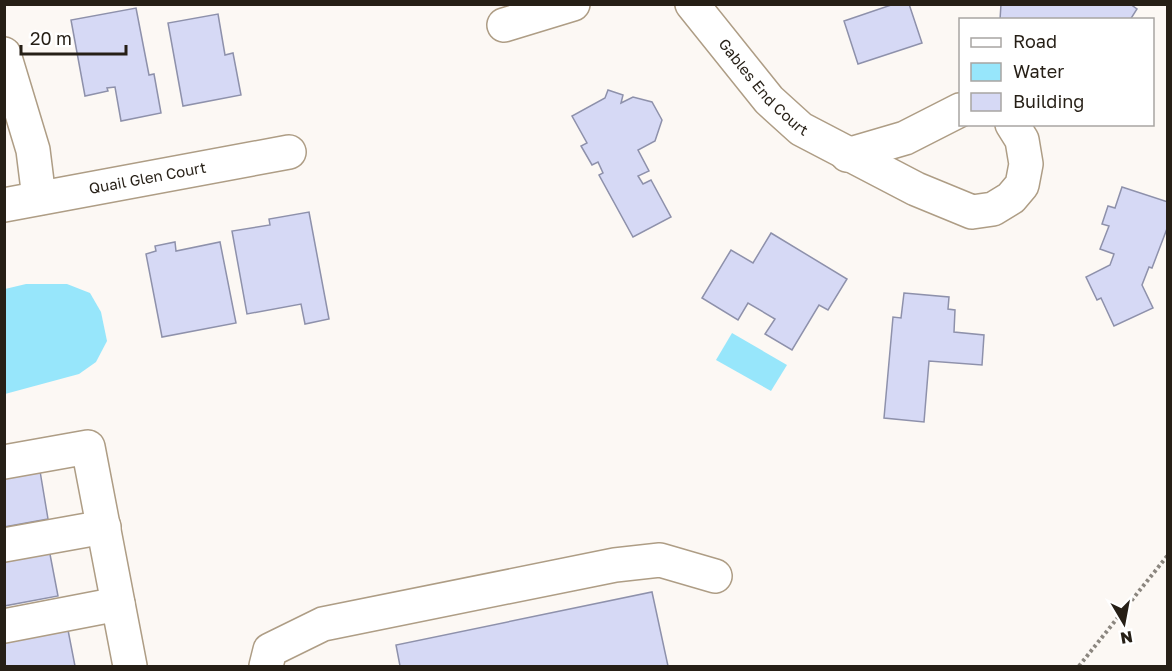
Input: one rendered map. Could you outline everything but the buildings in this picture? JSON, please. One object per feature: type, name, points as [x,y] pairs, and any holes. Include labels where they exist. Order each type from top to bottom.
[{"type":"street","points":[[504,25],[573,4]]},
{"type":"street","name":"Gables End Court","points":[[692,4],[768,100],[801,129],[916,189],[972,212],[993,209],[1011,198],[1022,185],[1026,164],[1022,140],[1013,126]]},
{"type":"street","points":[[4,54],[33,150],[39,198]]},
{"type":"street","points":[[847,155],[905,138],[959,111]]},
{"type":"street","name":"Quail Glen Court","points":[[4,205],[288,152]]},
{"type":"street","points":[[4,462],[88,447],[130,666]]},
{"type":"street","points":[[4,545],[104,527]]},
{"type":"street","points":[[266,666],[270,650],[323,624],[580,572],[660,560],[715,576]]},
{"type":"street","points":[[4,626],[118,604]]},
{"type":"path","points":[[1079,666],[1167,555]]},
{"type":"water","points":[[26,284],[67,284],[90,293],[101,312],[107,341],[96,362],[79,374],[5,394],[5,289]]},
{"type":"water","points":[[732,333],[787,365],[771,391],[716,360]]}]
